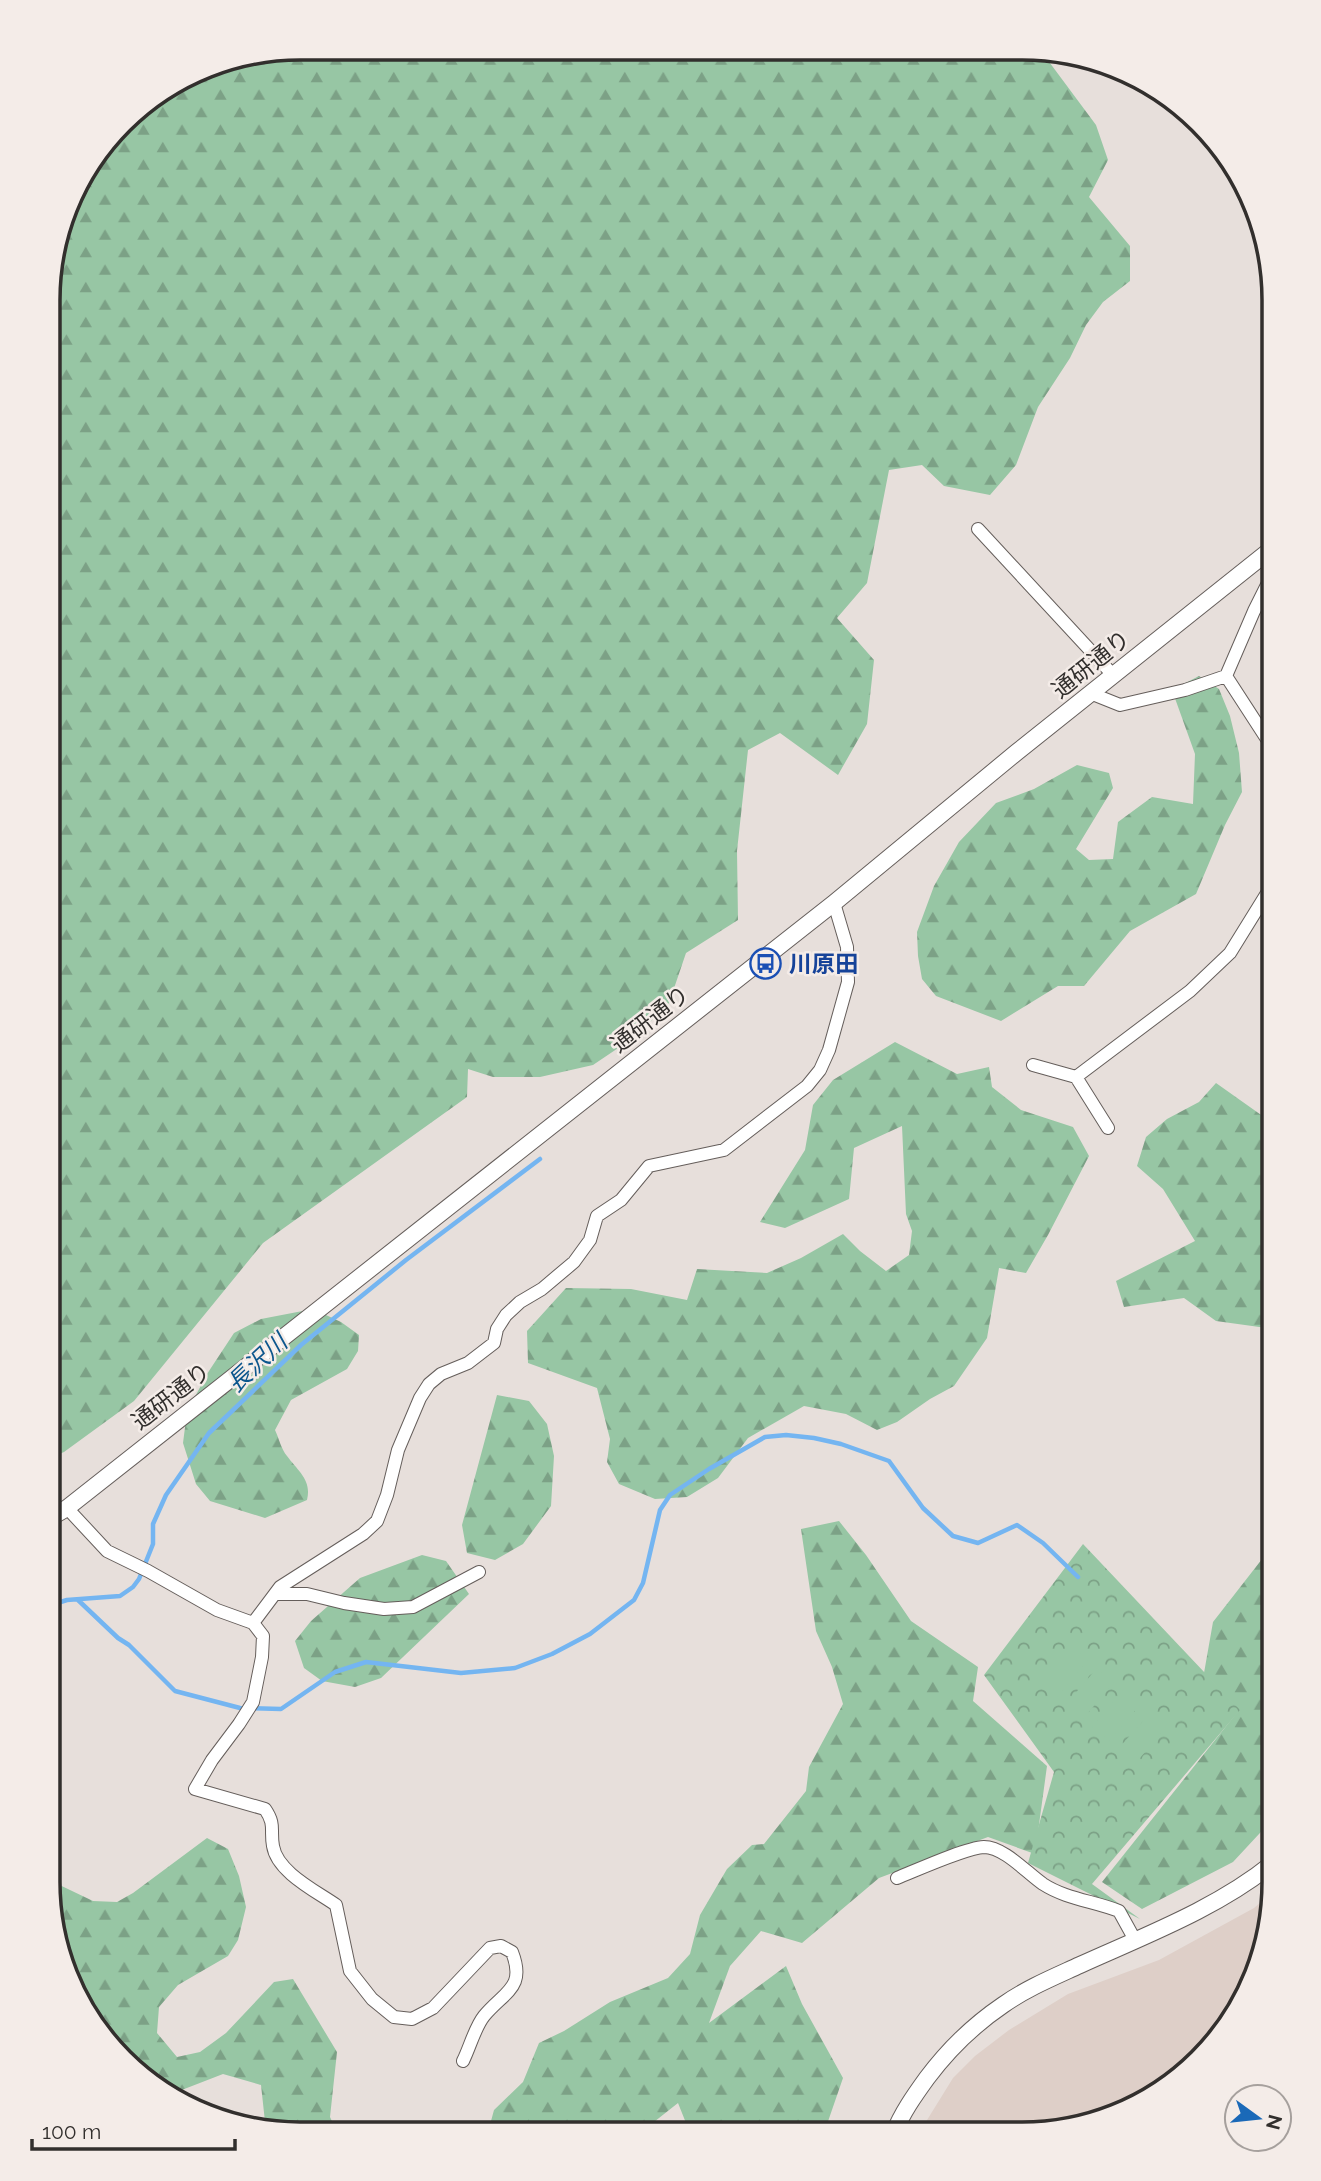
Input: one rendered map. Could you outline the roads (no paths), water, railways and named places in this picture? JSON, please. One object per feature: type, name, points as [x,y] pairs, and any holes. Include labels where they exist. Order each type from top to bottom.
[{"type":"street","points":[[978,529],[1113,675]]},
{"type":"street","name":"通研通り","points":[[60,1512],[834,903],[1262,556]]},
{"type":"street","points":[[1090,694],[1120,705],[1185,690],[1226,676],[1262,595]]},
{"type":"street","points":[[1226,676],[1262,731]]},
{"type":"street","points":[[1076,1077],[1190,992],[1230,953],[1262,901]]},
{"type":"street","points":[[253,1623],[279,1587],[363,1534],[377,1521],[387,1495],[398,1450],[420,1398],[429,1384],[441,1374],[468,1363],[494,1343],[497,1329],[506,1315],[574,1262],[590,1240],[597,1216],[621,1200],[649,1166],[724,1150],[807,1086],[820,1070],[829,1050],[848,982],[847,947],[834,903]]},
{"type":"street","points":[[1033,1065],[1076,1077],[1108,1128]]},
{"type":"street","points":[[67,1508],[107,1551],[217,1610],[253,1623],[263,1636],[262,1657],[253,1702],[195,1789],[265,1809],[272,1819],[272,1845],[277,1858],[313,1893],[336,1905],[350,1971],[372,1999],[394,2017],[412,2019],[433,2008],[490,1948],[501,1946],[512,1952],[517,1965],[516,1983],[482,2017],[463,2061]]},
{"type":"street","points":[[275,1594],[307,1594],[384,1609],[413,1608],[479,1572]]},
{"type":"street","points":[[897,1878],[970,1850],[984,1847],[998,1849],[1044,1884],[1064,1895],[1119,1911],[1135,1940]]},
{"type":"street","points":[[900,2122],[914,2096],[952,2048],[1003,2005],[1037,1984],[1199,1910],[1261,1873]]},
{"type":"waterway","name":"長沢川","points":[[60,1602],[120,1596],[133,1587],[153,1544],[153,1524],[166,1495],[209,1433],[301,1345],[406,1260],[540,1159]]},
{"type":"waterway","points":[[78,1600],[175,1691],[240,1708],[281,1709],[335,1672],[366,1662],[461,1673],[515,1668],[552,1654],[590,1634],[634,1600],[643,1583],[660,1510],[670,1495],[765,1437],[786,1435],[841,1444],[889,1461],[923,1508],[953,1536],[978,1543],[1017,1525],[1043,1543],[1078,1577]]},
{"type":"place","name":"川原田","points":[[766,964]]}]
